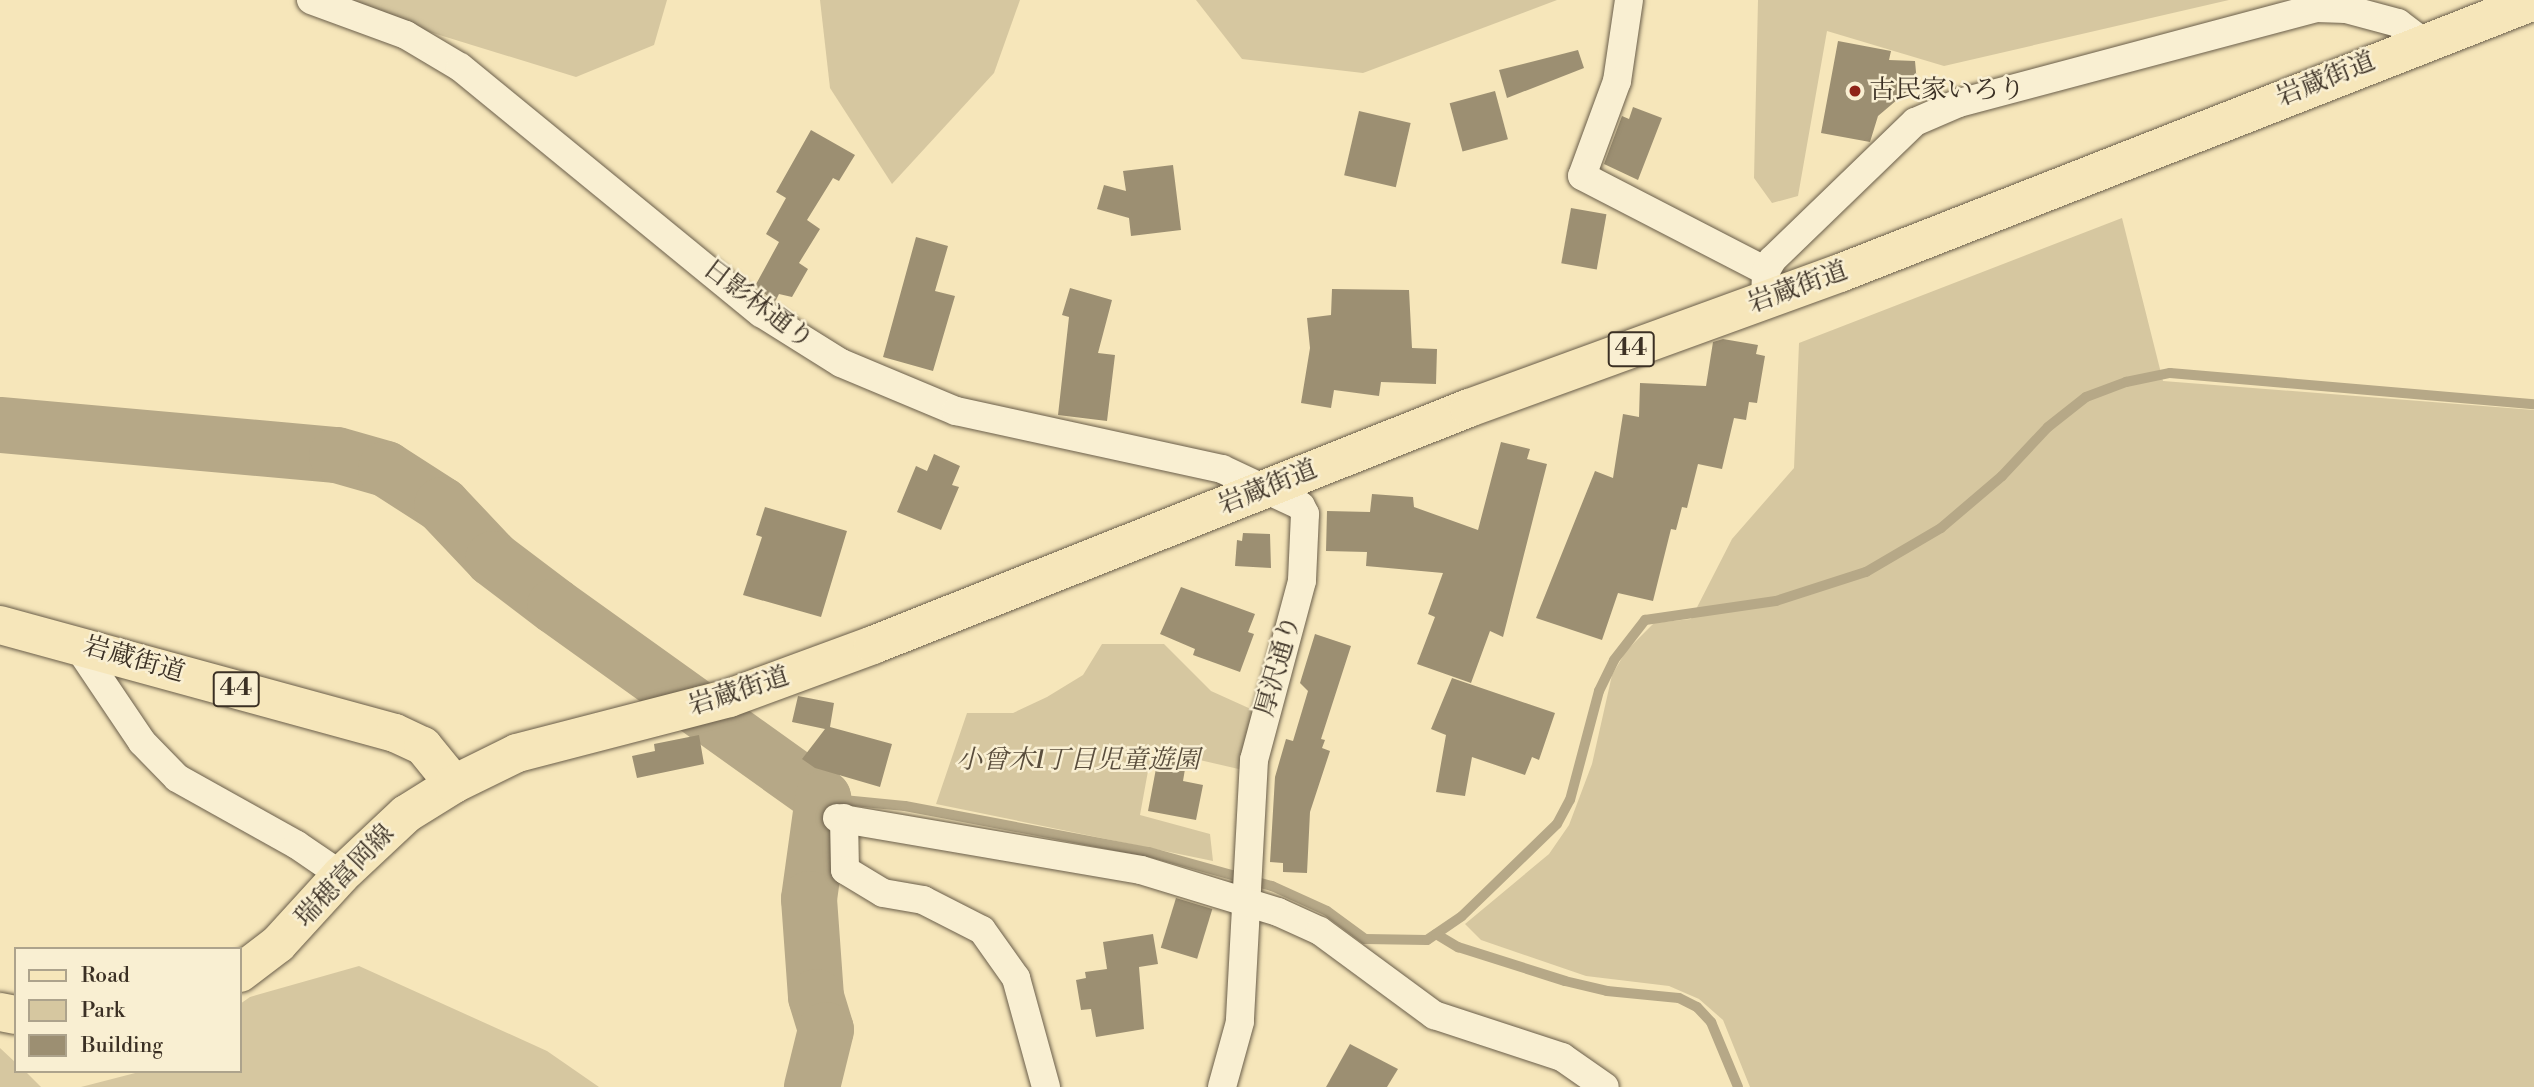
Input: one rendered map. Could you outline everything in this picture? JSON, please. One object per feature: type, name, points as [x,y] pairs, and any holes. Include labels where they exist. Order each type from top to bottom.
[{"type":"main road","name":"岩蔵街道","points":[[0,625],[395,733],[423,747],[454,784],[544,744],[729,698],[1265,490],[1766,286],[2534,1]]},
{"type":"main road","name":"瑞穂富岡線","points":[[242,971],[291,932],[341,875],[406,814],[454,784]]},
{"type":"street","name":"日影林通り","points":[[311,0],[406,35],[460,67],[761,313],[841,363],[956,411],[1222,469],[1265,490]]},
{"type":"street","points":[[1629,0],[1617,81],[1581,176],[1766,286],[1772,260],[1915,122],[1959,103],[2316,8],[2346,9],[2398,23],[2423,42]]},
{"type":"street","name":"厚沢通り","points":[[1246,901],[1254,760],[1294,617],[1305,539],[1301,506],[1265,490]]},
{"type":"street","points":[[76,644],[142,742],[177,778],[297,845],[341,875]]},
{"type":"street","points":[[1046,1087],[1016,978],[982,930],[923,900],[883,893],[845,870],[840,818],[1141,870],[1278,912],[1320,931],[1434,1015],[1562,1057],[1605,1087]]},
{"type":"street","points":[[1222,1087],[1240,1022],[1246,901]]},
{"type":"green space","points":[[326,0],[667,0],[654,45],[576,77]]},
{"type":"green space","points":[[820,0],[1020,0],[994,73],[892,184],[830,88]]},
{"type":"green space","points":[[1196,0],[1557,0],[1363,73],[1242,59]]},
{"type":"green space","points":[[1758,0],[2229,0],[1944,66],[1827,31],[1798,196],[1772,203],[1754,178]]},
{"type":"green space","points":[[2122,218],[2163,381],[2534,410],[2534,1087],[1750,1087],[1723,1020],[1699,999],[1669,986],[1586,976],[1481,940],[1465,924],[1549,854],[1569,825],[1592,764],[1612,675],[1626,651],[1654,623],[1691,619],[1732,539],[1794,468],[1799,343]]},
{"type":"green space","name":"小曾木1丁目児童遊園","points":[[1102,644],[1164,644],[1211,691],[1253,710],[1243,770],[1152,749],[1140,815],[1210,834],[1213,861],[936,804],[967,713],[1013,713],[1047,697],[1083,675]]},
{"type":"green space","points":[[359,966],[547,1051],[599,1087],[81,1087],[135,1073],[242,1073],[242,1003],[250,997]]},
{"type":"green space","points":[[0,1048],[14,1061],[14,1073],[27,1073],[41,1087],[0,1087]]},
{"type":"building","points":[[1838,41],[1891,51],[1889,60],[1915,61],[1917,83],[1878,116],[1870,142],[1821,133]]},
{"type":"building","points":[[1578,50],[1584,68],[1507,98],[1499,70]]},
{"type":"building","points":[[1495,91],[1508,139],[1463,151],[1450,103]]},
{"type":"building","points":[[1633,107],[1662,118],[1638,180],[1604,164],[1622,116],[1629,119]]},
{"type":"building","points":[[1359,111],[1411,123],[1396,187],[1344,175]]},
{"type":"building","points":[[811,130],[855,155],[839,181],[833,178],[807,220],[820,229],[799,263],[808,269],[792,297],[779,294],[775,302],[755,286],[779,242],[766,234],[786,198],[776,192]]},
{"type":"building","points":[[1173,165],[1181,230],[1131,236],[1129,218],[1097,209],[1104,185],[1126,191],[1123,171]]},
{"type":"building","points":[[1571,208],[1606,214],[1597,269],[1561,263]]},
{"type":"building","points":[[916,237],[948,246],[935,291],[955,296],[933,371],[883,357]]},
{"type":"building","points":[[1070,288],[1112,300],[1098,353],[1115,355],[1107,421],[1058,415],[1069,317],[1062,315]]},
{"type":"building","points":[[1332,289],[1409,290],[1412,348],[1437,349],[1436,384],[1381,382],[1379,396],[1334,390],[1331,408],[1301,403],[1310,348],[1307,318],[1331,315]]},
{"type":"building","points":[[1723,339],[1758,345],[1756,354],[1765,356],[1757,403],[1749,402],[1746,420],[1734,418],[1722,469],[1698,464],[1687,508],[1682,507],[1676,530],[1671,529],[1653,601],[1618,593],[1602,640],[1536,618],[1595,471],[1613,478],[1623,414],[1639,417],[1640,383],[1706,386],[1713,342]]},
{"type":"building","points":[[1501,442],[1530,449],[1527,459],[1547,464],[1503,637],[1490,631],[1471,683],[1417,664],[1435,617],[1428,614],[1443,573],[1366,566],[1367,552],[1326,551],[1327,511],[1370,512],[1372,494],[1413,497],[1414,507],[1478,530]]},
{"type":"building","points":[[934,454],[960,466],[952,485],[959,487],[941,530],[897,512],[916,466],[927,471]]},
{"type":"building","points":[[765,507],[847,531],[821,617],[743,595],[762,537],[756,535]]},
{"type":"building","points":[[1243,533],[1270,534],[1271,568],[1235,566],[1237,540],[1242,541]]},
{"type":"building","points":[[1181,587],[1255,614],[1248,632],[1254,634],[1240,672],[1193,655],[1195,649],[1160,634]]},
{"type":"building","points":[[1315,634],[1351,646],[1321,739],[1325,740],[1322,748],[1330,751],[1310,812],[1307,873],[1283,872],[1283,863],[1270,862],[1275,777],[1286,739],[1293,741],[1308,691],[1300,683]]},
{"type":"building","points":[[1452,678],[1555,713],[1539,760],[1532,757],[1525,775],[1472,757],[1465,796],[1436,792],[1446,735],[1431,729]]},
{"type":"building","points":[[798,696],[834,703],[830,727],[892,744],[880,787],[815,768],[802,759],[825,729],[792,722]]},
{"type":"building","points":[[699,735],[704,764],[637,778],[632,756],[655,751],[654,744]]},
{"type":"building","points":[[1158,758],[1186,763],[1183,781],[1203,785],[1196,820],[1148,811]]},
{"type":"building","points":[[1176,898],[1212,909],[1197,959],[1161,948]]},
{"type":"building","points":[[1153,934],[1158,964],[1139,967],[1144,1029],[1096,1037],[1091,1009],[1081,1010],[1076,980],[1086,978],[1085,972],[1107,969],[1103,942]]},
{"type":"building","points":[[1350,1044],[1398,1069],[1387,1087],[1326,1087]]},
{"type":"waterway","points":[[823,798],[905,806],[1149,852],[1272,886],[1327,911],[1365,939],[1427,940],[1462,916],[1557,824],[1570,800],[1599,691],[1614,660],[1645,620],[1776,601],[1866,572],[1941,528],[2002,476],[2048,427],[2086,397],[2126,382],[2170,373],[2534,404]]},
{"type":"waterway","points":[[0,425],[337,455],[386,469],[442,505],[493,559],[555,606],[823,798],[809,899],[816,997],[826,1030],[812,1087]]},
{"type":"waterway","points":[[1436,934],[1458,947],[1565,981],[1607,991],[1679,998],[1697,1007],[1711,1022],[1738,1087]]},
{"type":"place","name":"古民家いろり","points":[[1855,91]]}]
